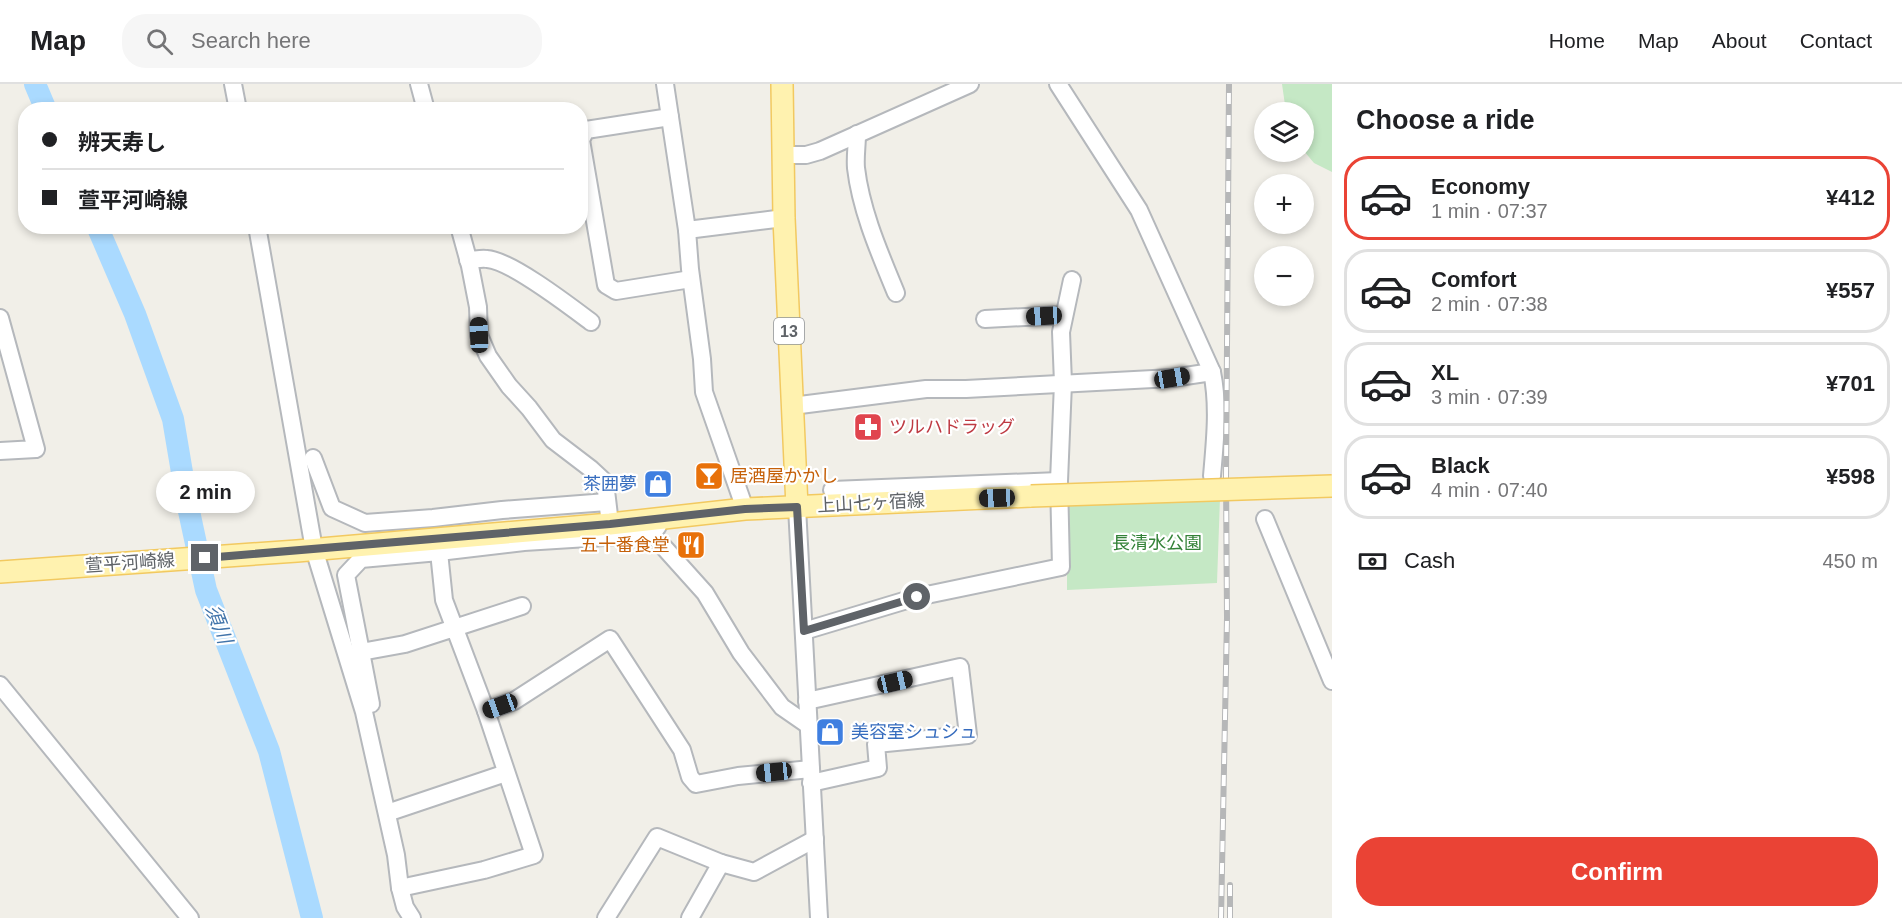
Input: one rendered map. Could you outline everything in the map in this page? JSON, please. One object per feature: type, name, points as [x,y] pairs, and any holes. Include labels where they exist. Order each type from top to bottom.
[{"type":"main road","name":"上山七ヶ宿線","points":[[782,84],[784,218],[797,507],[1031,496],[1332,486]]},
{"type":"main road","name":"萱平河崎線","points":[[0,572],[306,550],[610,524],[657,526],[745,509],[797,507]]},
{"type":"street","points":[[233,84],[236,102]]},
{"type":"street","points":[[419,84],[424,102]]},
{"type":"street","points":[[664,84],[687,230],[704,392],[745,509]]},
{"type":"street","points":[[784,155],[806,155],[820,151],[970,84]]},
{"type":"street","points":[[1058,84],[1139,210],[1212,372],[1215,387],[1216,426],[1212,476]]},
{"type":"street","points":[[588,130],[670,117]]},
{"type":"street","points":[[857,134],[856,166],[861,191],[882,259],[896,293]]},
{"type":"street","points":[[588,181],[606,285],[616,291],[692,279]]},
{"type":"street","points":[[687,230],[784,218]]},
{"type":"street","points":[[258,234],[306,550],[364,712],[396,855],[400,888],[405,907],[412,918]]},
{"type":"street","points":[[461,234],[478,308],[479,335],[488,356],[553,440],[605,482],[610,524]]},
{"type":"street","points":[[468,260],[488,258],[501,262],[544,288],[591,322]]},
{"type":"street","points":[[804,631],[917,597],[1061,567],[1059,481],[1064,383],[1061,332],[1072,280]]},
{"type":"street","points":[[985,319],[1063,315]]},
{"type":"street","points":[[0,318],[36,449],[0,451]]},
{"type":"street","points":[[792,406],[926,389],[1172,378],[1212,372]]},
{"type":"street","points":[[313,458],[332,508],[365,523],[608,502]]},
{"type":"street","points":[[832,490],[1059,481]]},
{"type":"street","points":[[797,507],[819,918]]},
{"type":"street","points":[[1265,519],[1332,681]]},
{"type":"street","points":[[376,761],[377,734],[346,576],[361,560],[657,526],[705,593],[741,653],[782,707],[808,725]]},
{"type":"street","points":[[400,888],[484,870],[534,855],[486,711],[444,600],[438,552]]},
{"type":"street","points":[[362,652],[405,644],[454,630],[522,606]]},
{"type":"street","points":[[486,711],[514,701],[610,639],[682,750],[690,777],[696,784],[738,776],[811,776],[878,768],[876,744],[968,735],[960,667],[807,701]]},
{"type":"street","points":[[0,685],[190,918]]},
{"type":"street","points":[[387,813],[506,773]]},
{"type":"street","points":[[606,918],[657,837],[721,863],[754,872],[815,839]]},
{"type":"street","points":[[690,918],[721,863]]},
{"type":"green space","points":[[1282,84],[1332,84],[1332,172],[1313,162],[1314,102],[1285,102]]},
{"type":"green space","name":"長清水公園","points":[[1220,498],[1217,583],[1067,590],[1067,502]]},
{"type":"waterway","name":"須川","points":[[35,84],[43,102]]},
{"type":"waterway","name":"須川","points":[[100,234],[135,314],[173,419],[187,502],[206,590],[269,751],[312,918]]},
{"type":"railway","points":[[1221,918],[1227,618],[1229,84]]},
{"type":"railway","points":[[1230,885],[1230,918]]},
{"type":"place","name":"ツルハドラッグ","points":[[868,427]]},
{"type":"place","name":"居酒屋かかし","points":[[709,476]]},
{"type":"place","name":"茶囲夢","points":[[658,484]]},
{"type":"place","name":"五十番食堂","points":[[691,545]]},
{"type":"place","name":"美容室シュシュ","points":[[830,732]]},
{"type":"route","points":[[205,558],[610,524],[745,509],[797,507],[804,631],[917,597]]}]
